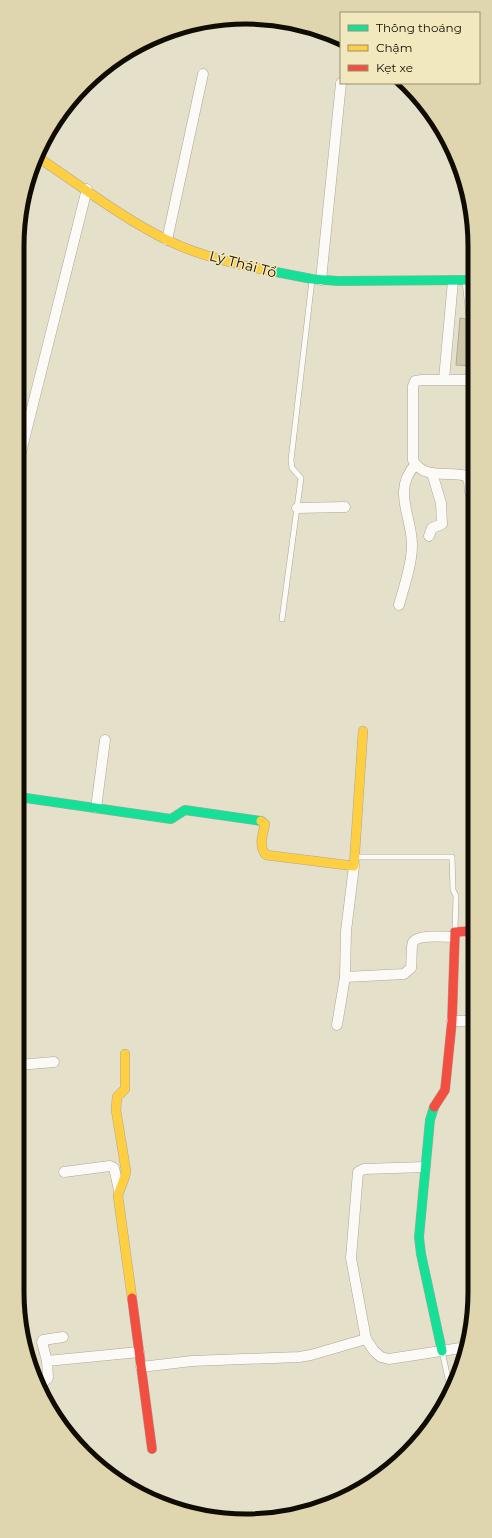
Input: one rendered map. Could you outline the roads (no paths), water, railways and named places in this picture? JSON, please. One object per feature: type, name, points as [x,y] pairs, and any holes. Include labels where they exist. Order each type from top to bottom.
[{"type":"street","points":[[167,240],[203,74]]},
{"type":"street","points":[[316,280],[341,84]]},
{"type":"street","name":"Lý Thái Tổ","points":[[42,160],[133,221],[167,240],[191,250],[252,268],[316,280],[468,280]]},
{"type":"street","points":[[24,440],[87,189]]},
{"type":"street","points":[[444,379],[453,281]]},
{"type":"street","points":[[468,380],[422,380],[415,381],[413,383],[413,460],[415,465],[421,471],[466,476],[468,479]]},
{"type":"street","points":[[399,605],[409,565],[412,545],[403,495],[410,471],[415,465]]},
{"type":"street","points":[[429,536],[432,528],[442,524],[441,503],[432,473]]},
{"type":"street","points":[[297,508],[345,507]]},
{"type":"street","points":[[337,1025],[345,977],[346,931],[354,861],[363,731]]},
{"type":"street","points":[[96,808],[105,740]]},
{"type":"street","points":[[24,798],[171,819],[185,810],[263,821],[265,824],[261,848],[263,853],[266,855],[354,861]]},
{"type":"street","points":[[345,977],[404,974],[411,968],[413,943],[416,939],[468,931]]},
{"type":"street","points":[[442,1351],[421,1254],[419,1237],[430,1120],[434,1107],[445,1090],[452,1021],[454,934]]},
{"type":"street","points":[[452,1021],[468,1021]]},
{"type":"street","points":[[125,1054],[126,1083],[125,1089],[117,1097],[116,1110],[126,1170],[125,1180],[119,1190],[118,1196],[152,1448]]},
{"type":"street","points":[[24,1064],[54,1062]]},
{"type":"street","points":[[64,1172],[110,1166],[114,1168],[119,1190]]},
{"type":"street","points":[[425,1167],[364,1169],[358,1172],[351,1258],[366,1339],[374,1351],[381,1357],[389,1359],[460,1348]]},
{"type":"street","points":[[43,1382],[48,1378],[47,1361],[42,1342],[43,1340],[63,1337]]},
{"type":"street","points":[[141,1367],[192,1361],[299,1357],[366,1339]]},
{"type":"street","points":[[47,1361],[139,1352]]},
{"type":"lane","points":[[282,619],[301,478],[292,468],[291,460],[316,280]]},
{"type":"lane","points":[[354,861],[452,857],[452,890],[456,896],[454,934]]},
{"type":"lane","points":[[442,1351],[449,1382]]}]
